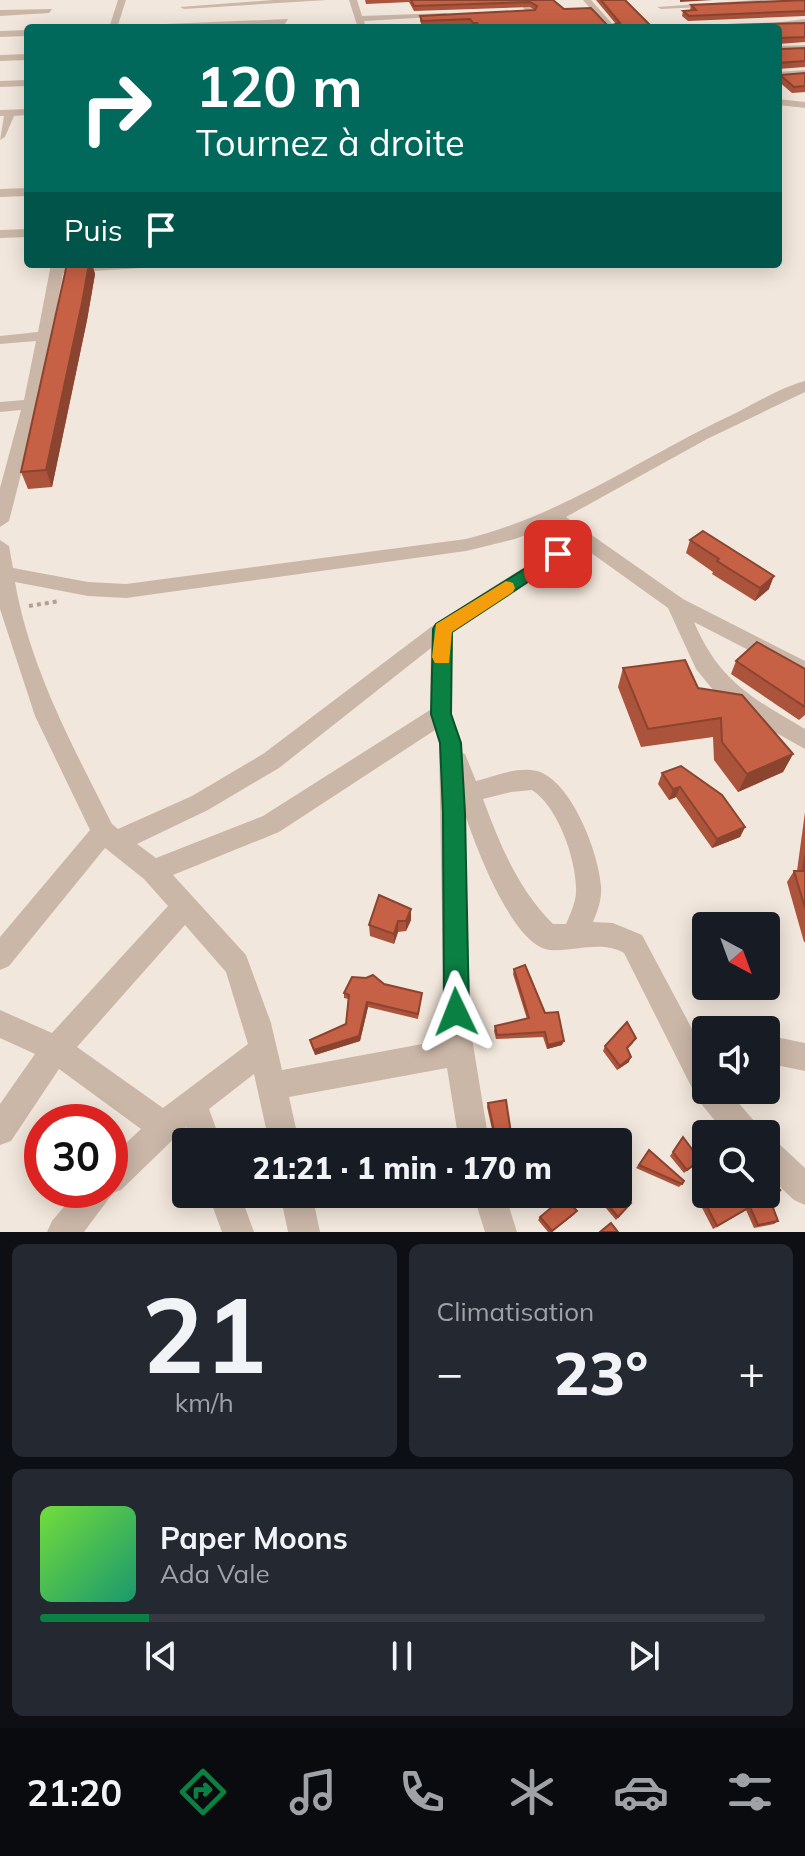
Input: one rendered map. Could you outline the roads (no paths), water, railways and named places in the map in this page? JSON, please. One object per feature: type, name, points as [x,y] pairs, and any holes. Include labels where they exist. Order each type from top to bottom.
[{"type":"street","points":[[0,13],[48,15],[53,0]]},
{"type":"street","points":[[114,24],[122,0]]},
{"type":"street","points":[[183,24],[184,3],[323,0]]},
{"type":"street","points":[[353,0],[361,24],[453,15]]},
{"type":"street","points":[[521,0],[540,24]]},
{"type":"street","points":[[587,0],[608,24]]},
{"type":"street","points":[[658,3],[805,0]]},
{"type":"street","points":[[285,2],[286,24]]},
{"type":"street","points":[[658,3],[672,17]]},
{"type":"street","points":[[515,13],[530,12]]},
{"type":"street","points":[[758,24],[805,22]]},
{"type":"street","points":[[788,23],[796,30]]},
{"type":"street","points":[[0,34],[24,33]]},
{"type":"street","points":[[782,49],[805,48]]},
{"type":"street","points":[[0,58],[24,57]]},
{"type":"street","points":[[782,75],[805,73]]},
{"type":"street","points":[[0,84],[24,83]]},
{"type":"street","points":[[782,102],[805,105]]},
{"type":"street","points":[[0,137],[5,113]]},
{"type":"street","points":[[0,193],[24,192]]},
{"type":"street","points":[[0,234],[24,233]]},
{"type":"street","points":[[0,521],[31,404],[57,268]]},
{"type":"street","points":[[0,340],[44,336]]},
{"type":"street","points":[[2,572],[88,589],[126,591],[466,545],[508,535],[553,517],[701,435],[805,386]]},
{"type":"street","points":[[0,407],[31,404]]},
{"type":"street","points":[[553,517],[676,604],[805,671]]},
{"type":"street","points":[[0,957],[110,837],[200,803],[260,768],[442,629],[583,538]]},
{"type":"street","points":[[0,546],[10,609],[41,703],[110,837],[153,871],[226,948],[237,964],[248,990],[281,1128]]},
{"type":"street","points":[[676,604],[700,657],[715,679],[734,696],[805,740]]},
{"type":"street","points":[[442,629],[441,714],[469,793],[503,874],[530,919],[547,937],[610,935],[623,937],[633,944],[692,1040]]},
{"type":"street","points":[[153,871],[271,824],[441,714]]},
{"type":"street","points":[[450,743],[459,1051],[472,1128]]},
{"type":"street","points":[[469,793],[526,780],[548,787],[557,796],[583,858],[589,884],[586,905],[574,935]]},
{"type":"street","points":[[0,1130],[56,1049],[184,907]]},
{"type":"street","points":[[0,1024],[56,1049],[164,1127]]},
{"type":"street","points":[[128,1162],[164,1127],[263,1050]]},
{"type":"street","points":[[272,1086],[459,1051]]},
{"type":"street","points":[[780,1052],[805,1057]]},
{"type":"street","points":[[192,1104],[201,1128]]},
{"type":"street","points":[[720,1104],[733,1120]]},
{"type":"street","points":[[780,1166],[805,1189]]},
{"type":"street","points":[[63,1232],[84,1208]]},
{"type":"street","points":[[229,1208],[238,1232]]},
{"type":"street","points":[[299,1208],[304,1232]]},
{"type":"street","points":[[493,1208],[501,1232]]}]
